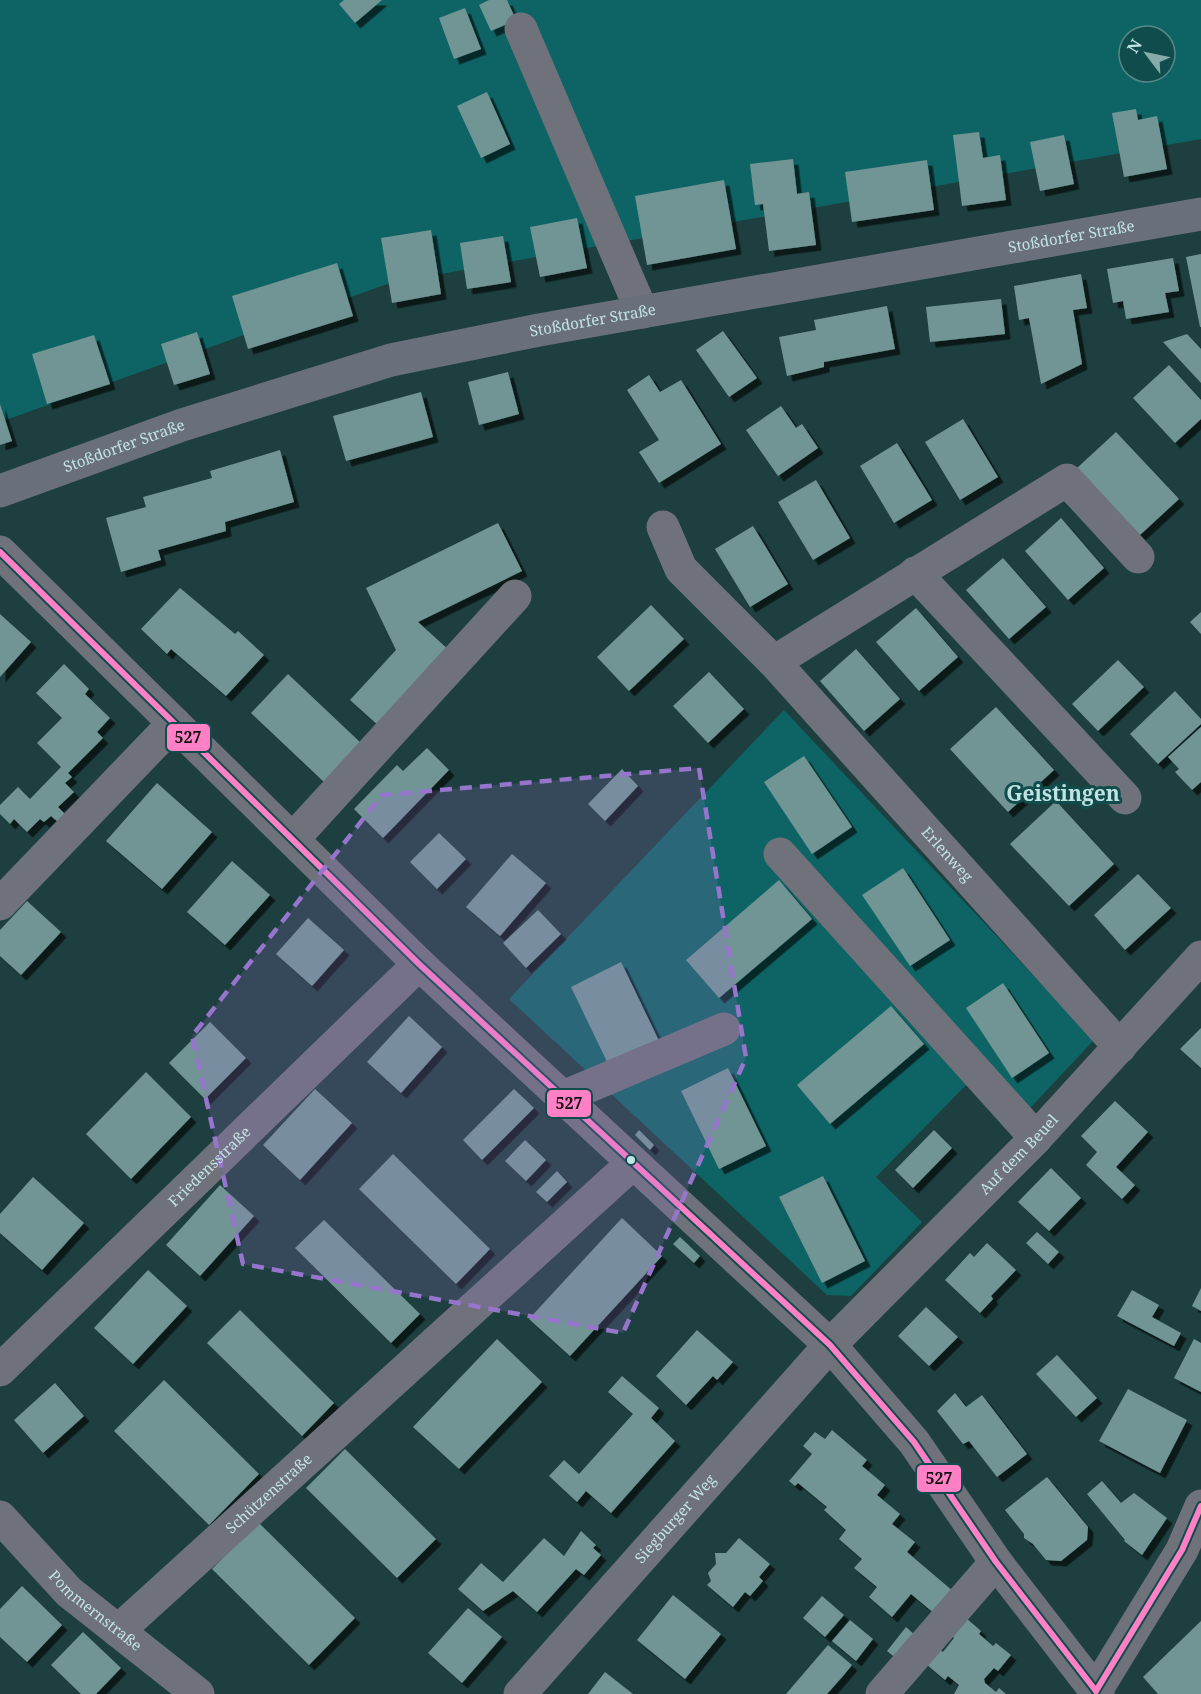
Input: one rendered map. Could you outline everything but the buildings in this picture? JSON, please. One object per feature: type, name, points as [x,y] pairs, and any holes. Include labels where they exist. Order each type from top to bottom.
[{"type":"main road","name":"Stoßdorfer Straße","points":[[0,491],[182,425],[390,360],[642,312],[1201,214]]},
{"type":"street","points":[[522,29],[642,312]]},
{"type":"street","points":[[774,662],[1067,480],[1138,557]]},
{"type":"street","name":"Erlenweg","points":[[663,527],[681,569],[774,662],[1120,1047]]},
{"type":"street","points":[[1,554],[419,964],[830,1346],[914,1442],[996,1562],[1096,1693],[1182,1551],[1201,1506]]},
{"type":"street","points":[[915,573],[1125,798]]},
{"type":"street","points":[[293,839],[515,596]]},
{"type":"street","points":[[0,904],[174,723]]},
{"type":"street","points":[[780,854],[1036,1138]]},
{"type":"street","name":"Auf dem Beuel","points":[[830,1346],[1036,1138],[1201,957]]},
{"type":"street","name":"Friedensstraße","points":[[5,1356],[419,964]]},
{"type":"street","points":[[561,1098],[724,1029]]},
{"type":"street","name":"Schützenstraße","points":[[118,1631],[633,1163]]},
{"type":"street","name":"Siegburger Weg","points":[[520,1694],[830,1346]]},
{"type":"street","name":"Pommernstraße","points":[[6,1534],[69,1592],[198,1694]]},
{"type":"street","points":[[882,1694],[996,1562]]},
{"type":"highlighted area","points":[[699,768],[746,1058],[623,1333],[243,1264],[192,1036],[382,795]]},
{"type":"shaded area","points":[[0,0],[1201,0],[1201,139],[390,283],[0,422]]},
{"type":"shaded area","points":[[784,710],[1094,1040],[1016,1123],[972,1079],[876,1177],[922,1222],[851,1296],[827,1295],[509,999]]},
{"type":"transit line","name":"527","points":[[0,552],[419,964],[830,1345],[914,1442],[996,1562],[1096,1691]]},
{"type":"transit line","name":"527","points":[[1096,1691],[1182,1550],[1201,1506]]},
{"type":"district","name":"Geistingen","points":[[1063,794]]}]
